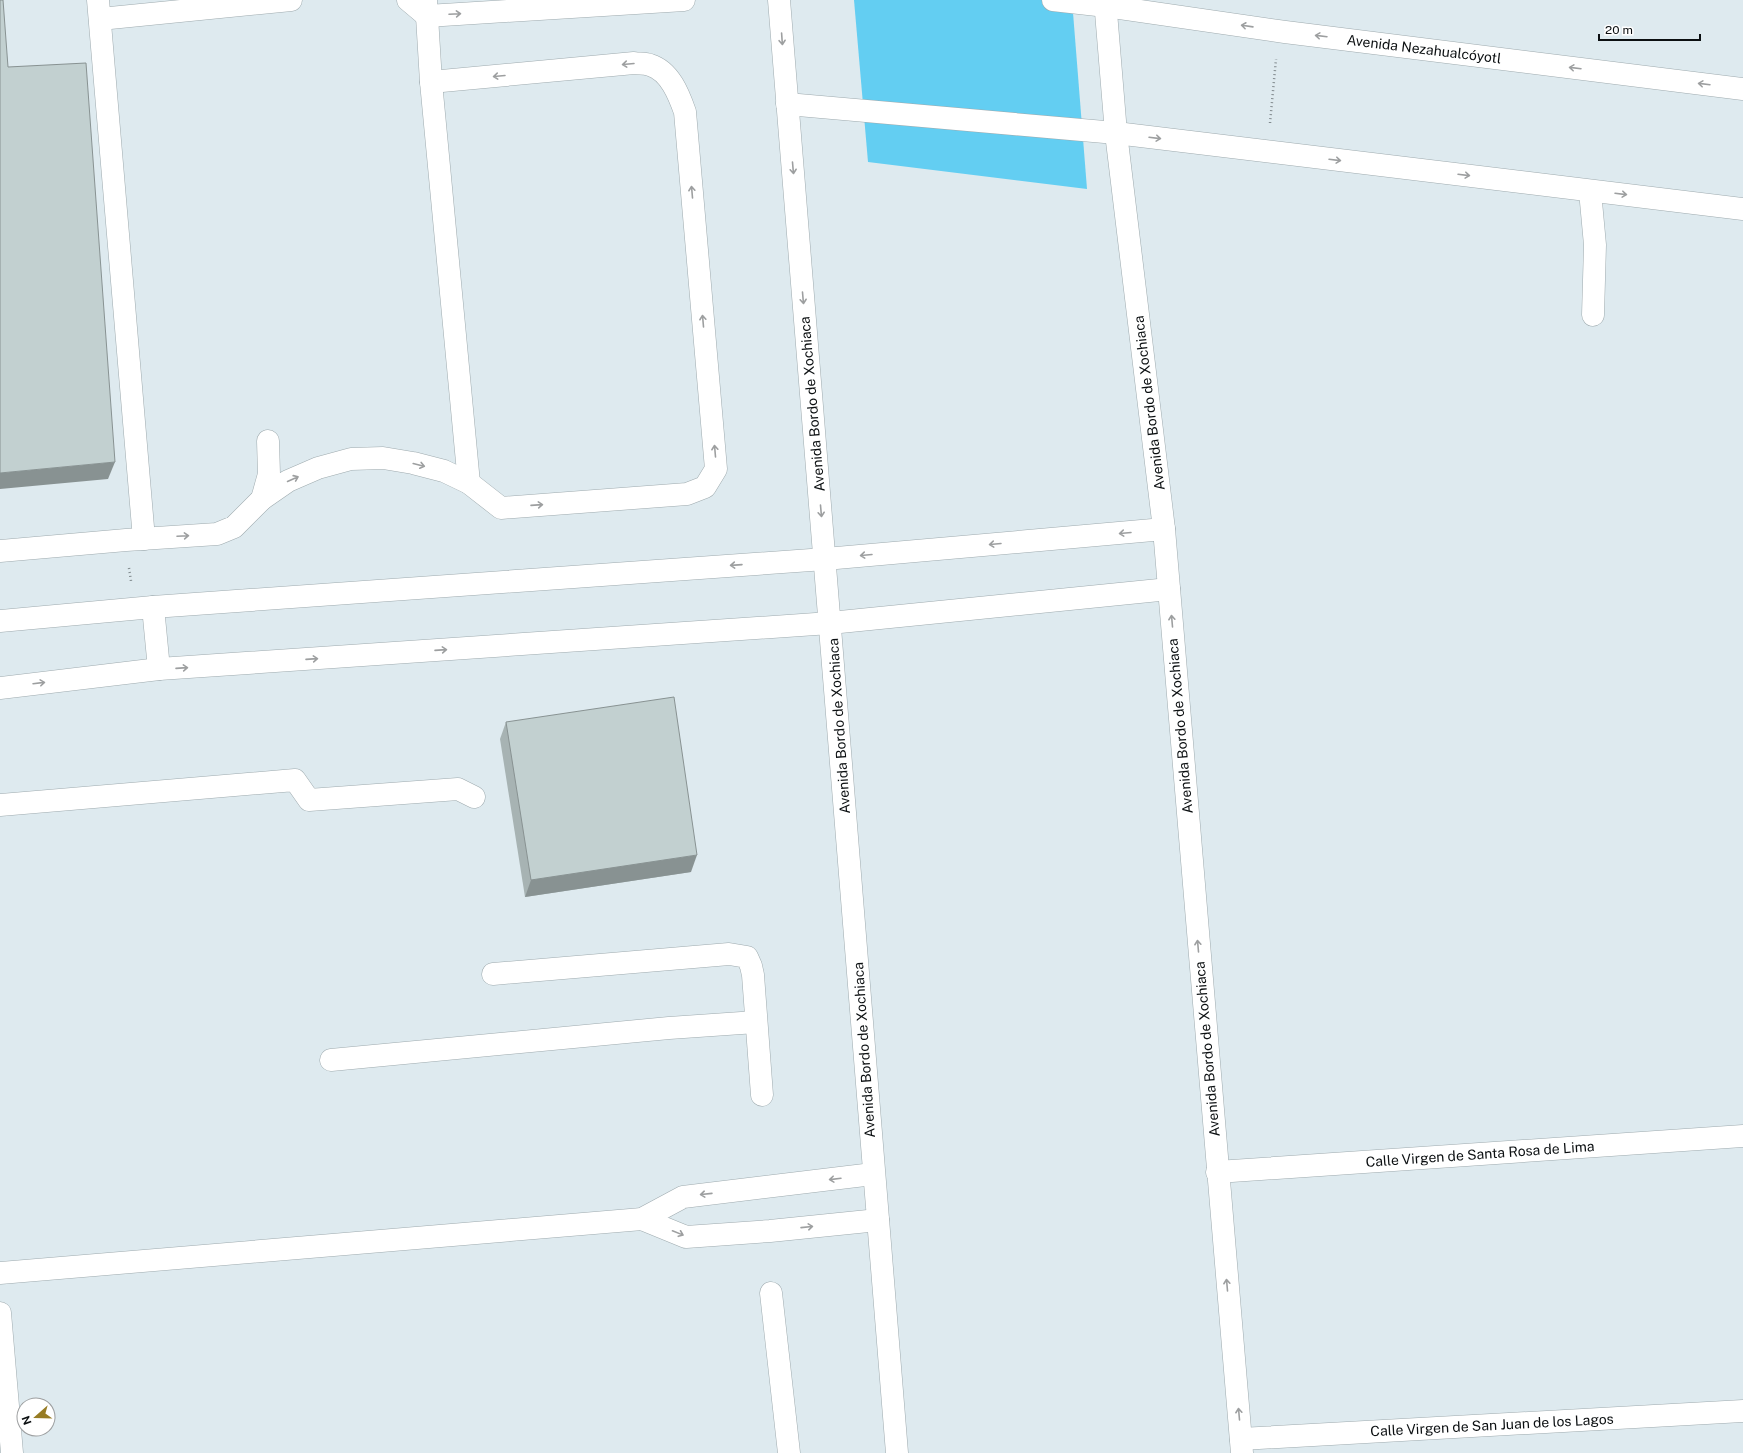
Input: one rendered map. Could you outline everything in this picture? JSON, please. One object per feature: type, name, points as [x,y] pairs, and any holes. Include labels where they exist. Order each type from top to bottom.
[{"type":"main road","points":[[135,539],[99,10],[291,0]]},
{"type":"main road","points":[[408,0],[427,8],[684,0]]},
{"type":"main road","name":"Avenida Bordo de Xochiaca","points":[[779,0],[825,559],[873,1174],[897,1453]]},
{"type":"main road","name":"Avenida Nezahualcóyotl","points":[[1053,0],[1106,3],[1278,30],[1743,89]]},
{"type":"main road","name":"Avenida Bordo de Xochiaca","points":[[1106,3],[1116,133],[1164,529],[1241,1446]]},
{"type":"main road","points":[[427,8],[431,82],[469,483]]},
{"type":"main road","points":[[0,551],[135,539],[217,534],[234,527],[262,500],[288,481],[318,468],[351,459],[382,458],[413,463],[444,471],[469,483],[501,508],[687,494],[705,487],[716,469],[685,112],[678,91],[664,74],[650,65],[634,63],[431,82]]},
{"type":"main road","points":[[787,104],[1116,133],[1743,209]]},
{"type":"main road","points":[[1590,191],[1595,245],[1593,315]]},
{"type":"main road","points":[[262,500],[269,474],[268,441]]},
{"type":"main road","points":[[0,621],[143,608],[825,559],[1164,529]]},
{"type":"main road","points":[[0,688],[158,669],[830,623],[1169,589]]},
{"type":"main road","points":[[143,608],[158,669]]},
{"type":"main road","points":[[0,805],[295,780],[309,800],[458,789],[474,797]]},
{"type":"main road","points":[[493,974],[729,954],[747,957],[751,966],[762,1095]]},
{"type":"main road","points":[[331,1060],[669,1028],[756,1022]]},
{"type":"main road","name":"Calle Virgen de Santa Rosa de Lima","points":[[1217,1172],[1743,1136]]},
{"type":"main road","points":[[0,1273],[642,1219],[683,1197],[873,1174]]},
{"type":"main road","points":[[642,1219],[686,1237],[770,1231],[878,1220]]},
{"type":"main road","points":[[771,1293],[789,1453]]},
{"type":"main road","points":[[0,1313],[12,1453]]},
{"type":"main road","name":"Calle Virgen de San Juan de los Lagos","points":[[1241,1446],[1743,1410]]},
{"type":"path","points":[[1268,152],[1278,30]]},
{"type":"path","points":[[135,539],[143,608]]},
{"type":"shaded area","points":[[854,0],[1072,0],[1087,189],[868,162]]},
{"type":"building","points":[[0,0],[3,0],[8,67],[86,63],[115,462],[0,473]]},
{"type":"building","points":[[674,697],[697,855],[531,880],[506,722]]}]
